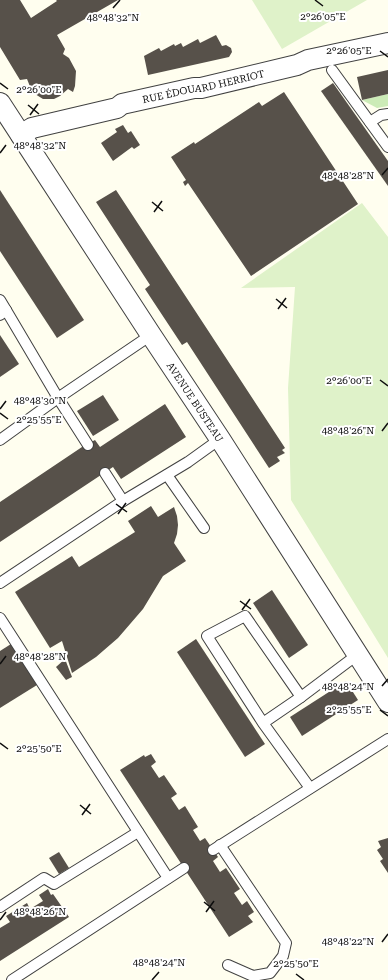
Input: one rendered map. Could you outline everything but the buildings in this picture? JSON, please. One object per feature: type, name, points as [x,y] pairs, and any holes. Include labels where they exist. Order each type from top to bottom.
[{"type":"street","name":"RUE ÉDOUARD HERRIOT","points":[[21,135],[32,128],[117,108],[122,104],[297,66],[308,60],[388,42]]},
{"type":"street","name":"AVENUE BUSTEAU","points":[[0,103],[220,440],[388,702]]},
{"type":"lane","points":[[332,70],[388,147]]},
{"type":"lane","points":[[370,122],[381,115],[388,114]]},
{"type":"lane","points":[[0,300],[3,312],[88,445]]},
{"type":"lane","points":[[0,440],[58,398],[151,335]]},
{"type":"lane","points":[[0,582],[220,440]]},
{"type":"lane","points":[[105,473],[124,501]]},
{"type":"lane","points":[[166,475],[204,528]]},
{"type":"lane","points":[[302,697],[245,616],[207,636],[263,723],[310,788]]},
{"type":"lane","points":[[0,618],[168,878]]},
{"type":"lane","points":[[263,723],[302,697],[357,655]]},
{"type":"lane","points":[[228,965],[253,976],[270,973],[283,956],[286,943],[217,847],[388,739]]},
{"type":"lane","points":[[0,907],[44,878],[54,884],[138,832]]},
{"type":"lane","points":[[12,980],[184,868]]},
{"type":"green space","points":[[252,0],[367,0],[282,49]]},
{"type":"green space","points":[[388,94],[388,106],[377,108],[362,100]]},
{"type":"green space","points":[[362,203],[388,237],[388,658],[291,500],[288,388],[295,287],[241,288]]}]
